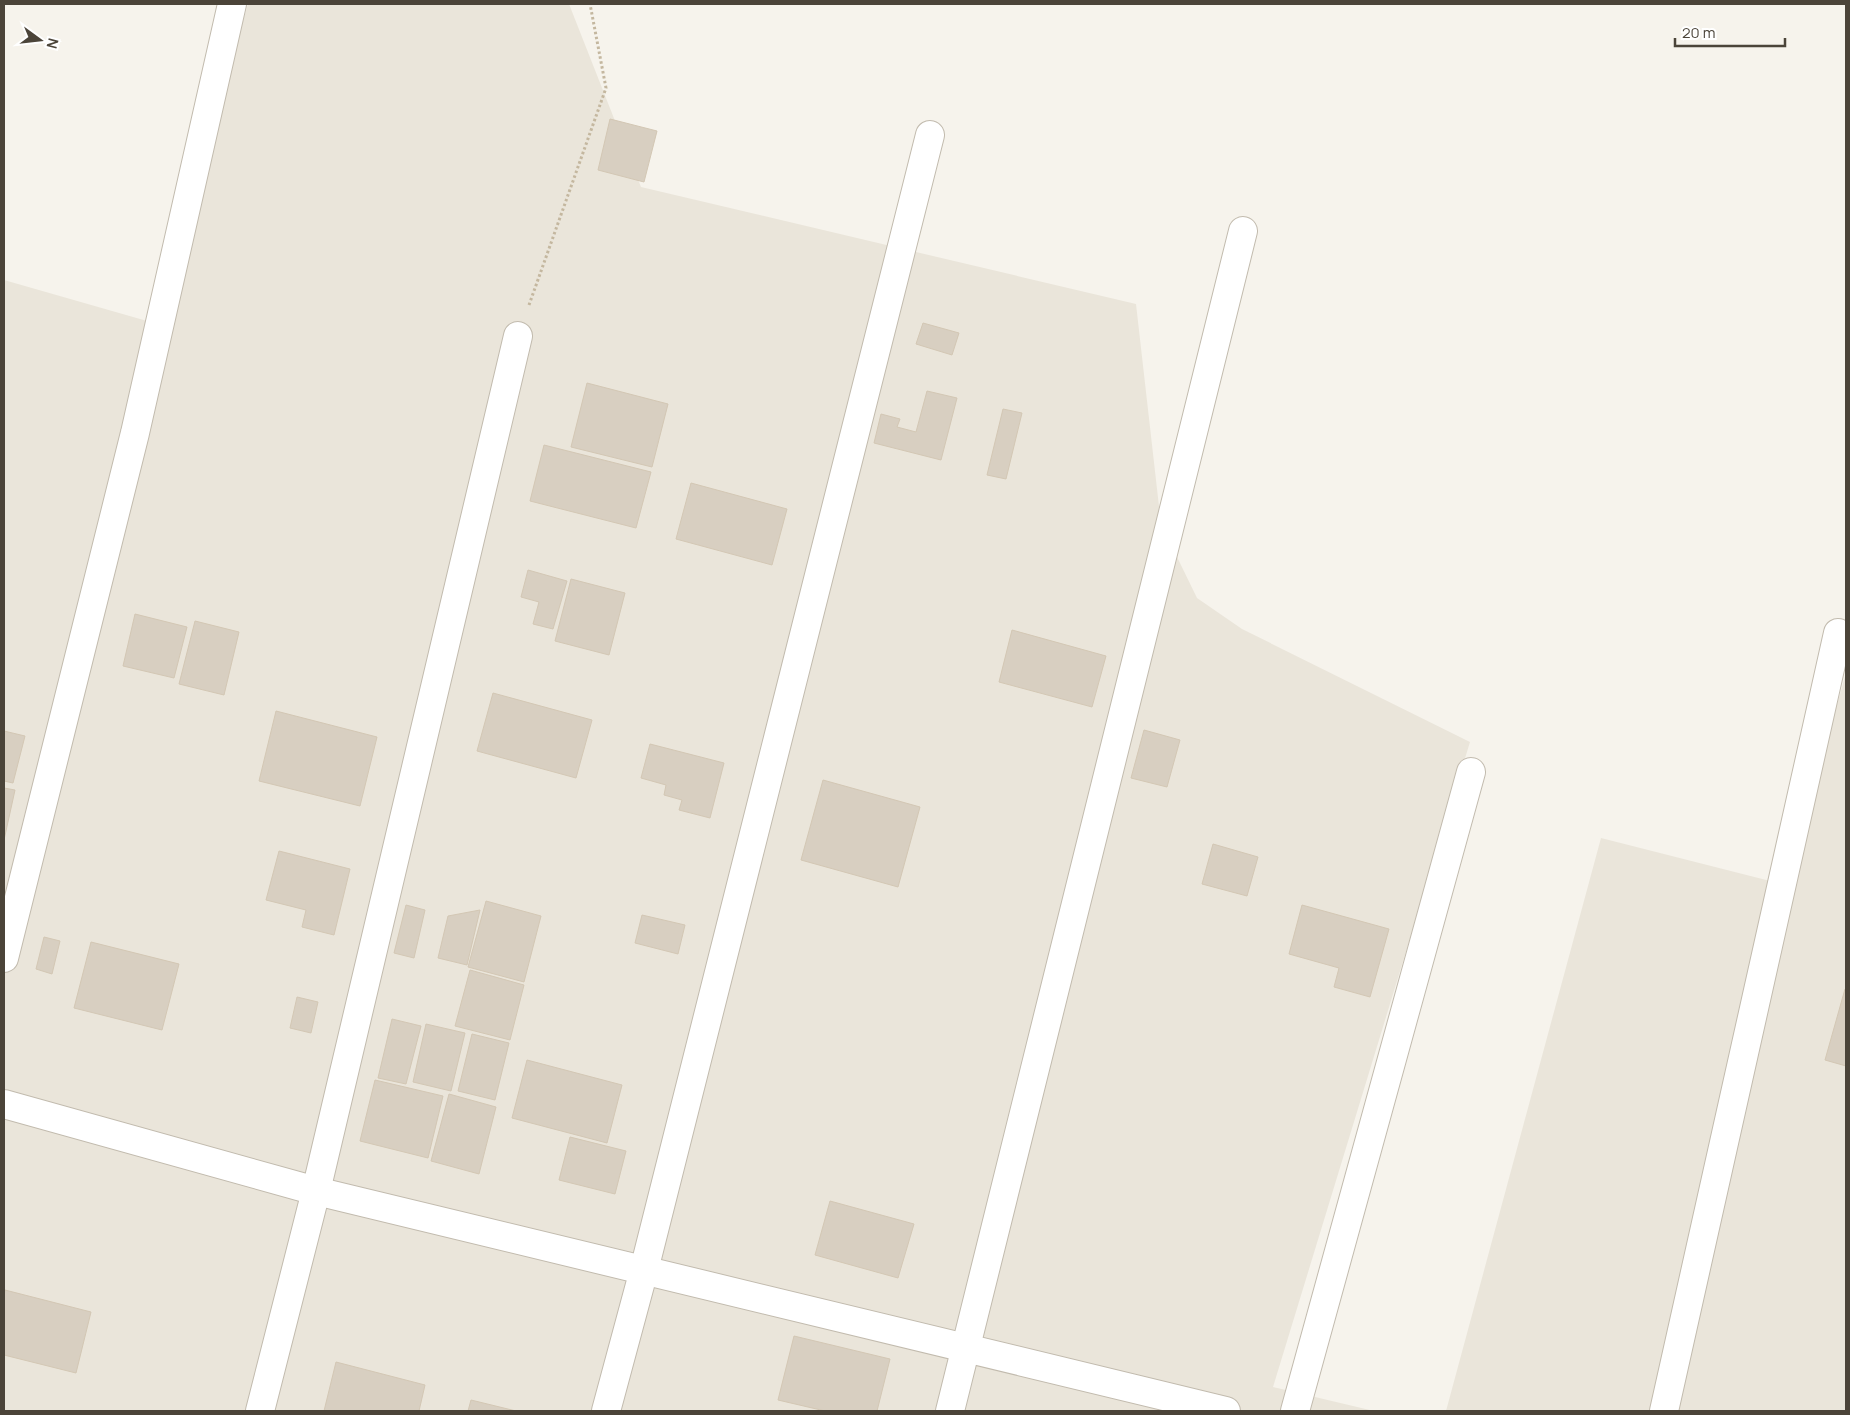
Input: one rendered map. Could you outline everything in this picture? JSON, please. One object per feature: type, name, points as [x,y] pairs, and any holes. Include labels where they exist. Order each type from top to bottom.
[{"type":"street","points":[[4,958],[135,433],[232,4]]},
{"type":"street","points":[[606,1411],[644,1270],[930,136]]},
{"type":"street","points":[[950,1411],[1243,231]]},
{"type":"street","points":[[260,1411],[316,1191],[518,336]]},
{"type":"street","points":[[1664,1411],[1838,633]]},
{"type":"street","points":[[1295,1411],[1471,772]]},
{"type":"street","points":[[4,1104],[316,1191],[1226,1411]]},
{"type":"path","points":[[518,336],[606,88],[590,4]]},
{"type":"shaded area","points":[[248,4],[569,4],[641,187],[1136,304],[1161,524],[1197,598],[1242,629],[1470,742],[1273,1387],[1374,1411],[4,1411],[4,280],[154,323]]},
{"type":"shaded area","points":[[1846,673],[1846,1411],[1446,1411],[1601,838],[1786,885]]},
{"type":"building","points":[[610,119],[657,131],[644,182],[598,170]]},
{"type":"building","points":[[923,323],[959,333],[952,355],[916,344]]},
{"type":"building","points":[[587,383],[668,404],[652,467],[571,447]]},
{"type":"building","points":[[927,391],[957,398],[941,460],[874,443],[881,414],[900,419],[897,427],[916,432]]},
{"type":"building","points":[[1003,409],[1022,413],[1006,479],[987,475]]},
{"type":"building","points":[[544,445],[651,472],[636,528],[530,501]]},
{"type":"building","points":[[691,483],[787,509],[772,565],[676,539]]},
{"type":"building","points":[[528,570],[567,581],[553,629],[533,624],[539,602],[521,597]]},
{"type":"building","points":[[571,579],[625,593],[609,655],[555,641]]},
{"type":"building","points":[[135,614],[187,627],[174,678],[123,666]]},
{"type":"building","points":[[195,621],[239,632],[224,695],[179,684]]},
{"type":"building","points":[[1012,630],[1106,656],[1092,707],[999,682]]},
{"type":"building","points":[[493,693],[592,720],[576,778],[477,751]]},
{"type":"building","points":[[276,711],[377,737],[360,806],[259,781]]},
{"type":"building","points":[[1144,730],[1180,740],[1167,787],[1131,778]]},
{"type":"building","points":[[4,731],[25,736],[13,783],[4,781]]},
{"type":"building","points":[[650,744],[724,763],[710,818],[679,810],[682,800],[664,795],[666,785],[641,778]]},
{"type":"building","points":[[823,780],[920,807],[898,887],[801,860]]},
{"type":"building","points":[[4,788],[15,790],[4,840]]},
{"type":"building","points":[[1213,844],[1258,857],[1247,896],[1202,884]]},
{"type":"building","points":[[279,851],[350,869],[334,935],[302,927],[306,910],[266,900]]},
{"type":"building","points":[[486,901],[541,916],[524,982],[468,967]]},
{"type":"building","points":[[406,905],[425,910],[414,958],[394,953]]},
{"type":"building","points":[[1302,905],[1389,929],[1370,997],[1334,987],[1339,968],[1289,954]]},
{"type":"building","points":[[480,910],[467,965],[438,958],[448,916]]},
{"type":"building","points":[[642,915],[685,925],[678,954],[635,943]]},
{"type":"building","points":[[44,937],[60,941],[52,974],[36,969]]},
{"type":"building","points":[[91,942],[179,964],[162,1030],[74,1008]]},
{"type":"building","points":[[470,970],[524,985],[510,1040],[455,1026]]},
{"type":"building","points":[[1846,990],[1846,1066],[1825,1060]]},
{"type":"building","points":[[297,997],[318,1002],[311,1033],[290,1028]]},
{"type":"building","points":[[392,1019],[421,1026],[406,1084],[378,1078]]},
{"type":"building","points":[[426,1024],[465,1033],[451,1091],[413,1082]]},
{"type":"building","points":[[472,1034],[509,1043],[495,1100],[458,1091]]},
{"type":"building","points":[[527,1060],[622,1085],[607,1143],[512,1118]]},
{"type":"building","points":[[375,1080],[443,1096],[428,1158],[360,1141]]},
{"type":"building","points":[[449,1094],[496,1107],[479,1174],[431,1161]]},
{"type":"building","points":[[570,1137],[626,1151],[615,1194],[559,1180]]},
{"type":"building","points":[[830,1201],[914,1224],[898,1278],[815,1255]]},
{"type":"building","points":[[5,1290],[91,1312],[76,1373],[4,1355]]},
{"type":"building","points":[[794,1336],[890,1359],[877,1411],[825,1411],[778,1400]]},
{"type":"building","points":[[336,1362],[425,1385],[419,1411],[324,1411]]},
{"type":"building","points":[[471,1400],[516,1411],[468,1411]]}]
